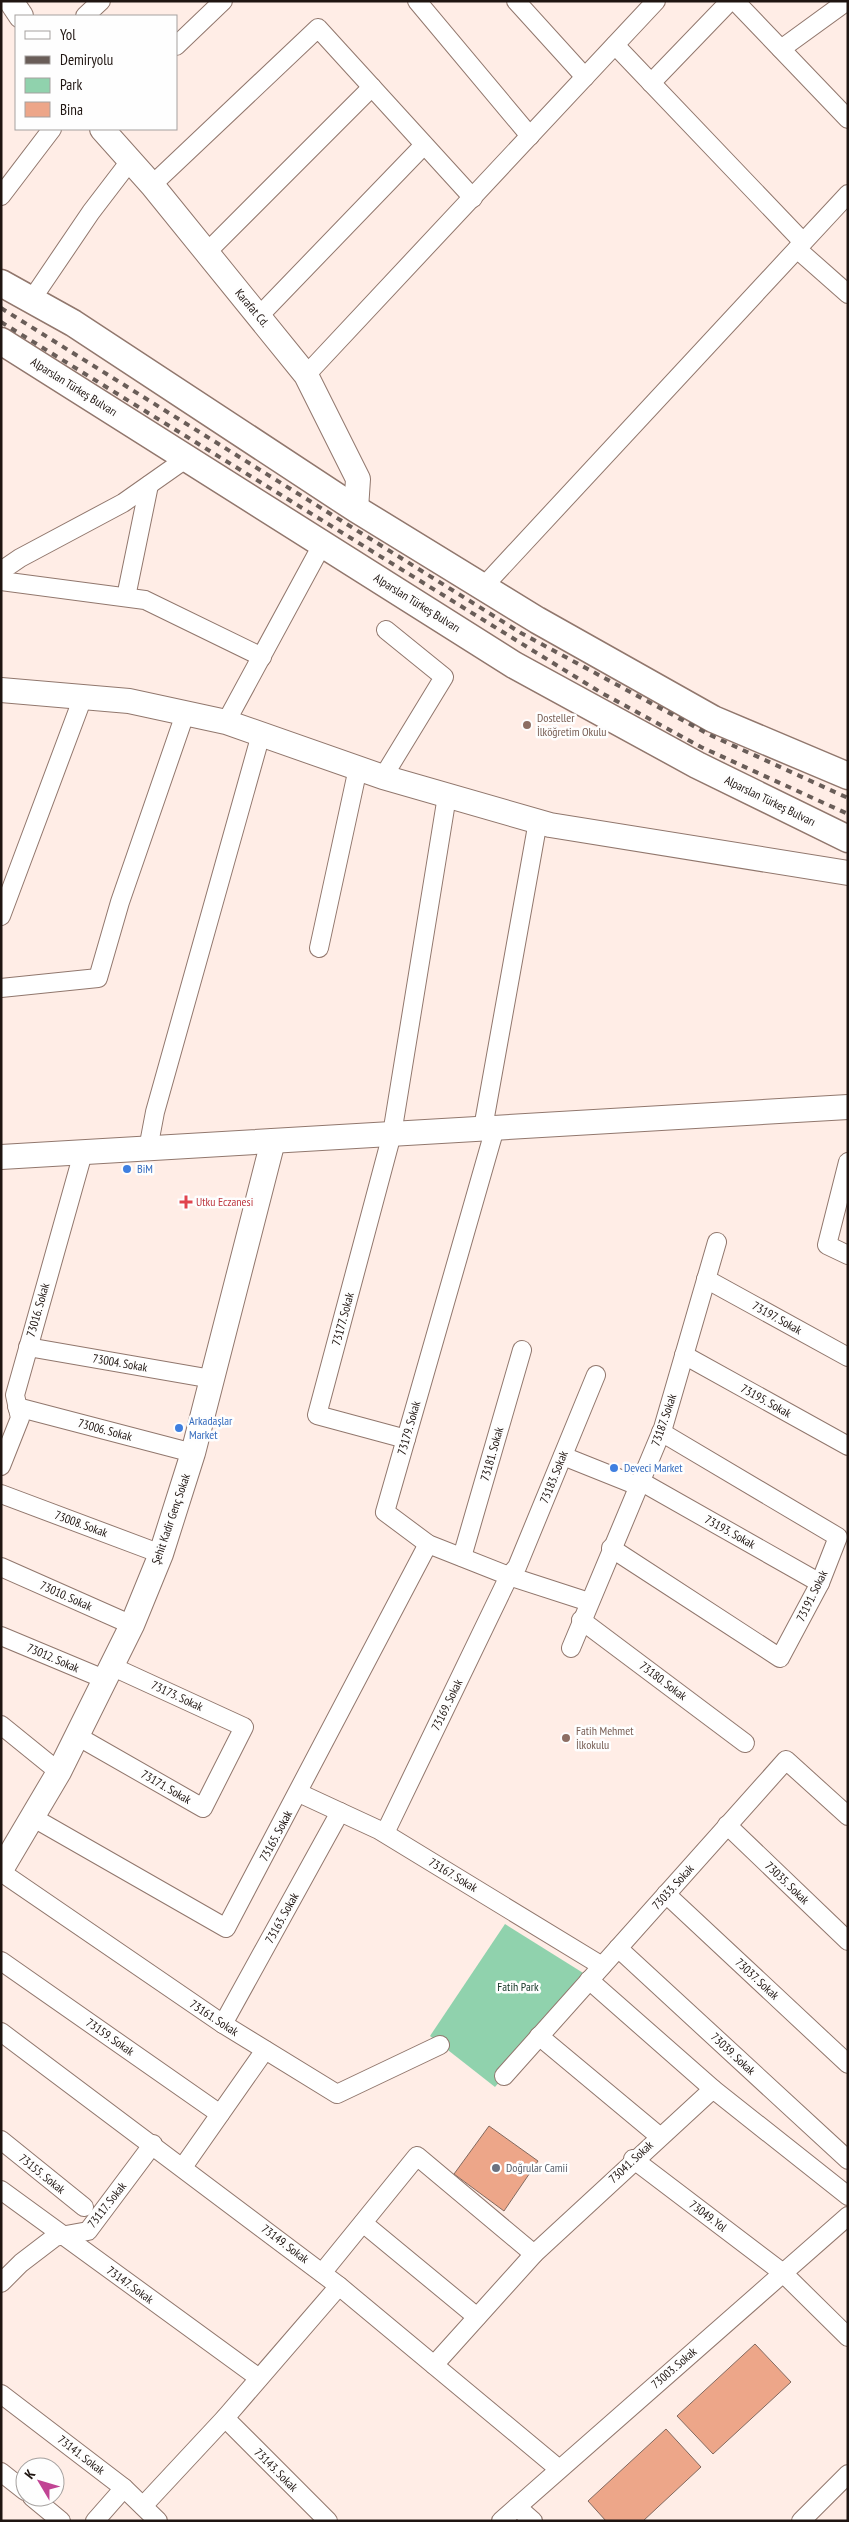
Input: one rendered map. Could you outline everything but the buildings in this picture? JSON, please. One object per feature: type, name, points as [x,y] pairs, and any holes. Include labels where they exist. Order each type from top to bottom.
[{"type":"main road","points":[[10,1],[20,15]]},
{"type":"main road","name":"Karafat Cd.","points":[[103,130],[152,185],[306,375],[358,479],[356,509]]},
{"type":"main road","points":[[1,283],[73,323],[356,509],[537,620],[714,719],[848,776]]},
{"type":"main road","name":"Alparslan Türkeş Bulvarı","points":[[1,341],[514,664],[698,765],[848,839]]},
{"type":"main road","points":[[1,690],[129,701],[226,722],[383,777],[538,821],[696,849],[848,872]]},
{"type":"main road","points":[[1,1157],[848,1106]]},
{"type":"main road","name":"Şehit Kadir Genç Sokak","points":[[3,1862],[59,1772],[132,1625],[160,1554],[193,1453],[273,1141]]},
{"type":"street","points":[[1,12],[10,1]]},
{"type":"street","points":[[86,15],[101,1]]},
{"type":"street","points":[[178,44],[223,1]]},
{"type":"street","points":[[417,1],[530,136]]},
{"type":"street","points":[[516,1],[585,77]]},
{"type":"street","points":[[306,375],[656,1]]},
{"type":"street","points":[[651,83],[730,1]]},
{"type":"street","points":[[735,1],[848,119]]},
{"type":"street","points":[[780,49],[847,1]]},
{"type":"street","points":[[152,185],[318,28],[473,198]]},
{"type":"street","points":[[615,45],[800,245],[848,294]]},
{"type":"street","points":[[206,253],[372,87]]},
{"type":"street","points":[[1,196],[51,130]]},
{"type":"street","points":[[260,316],[424,145]]},
{"type":"street","points":[[32,299],[91,212],[130,161]]},
{"type":"street","points":[[484,586],[848,194]]},
{"type":"street","points":[[1,571],[20,558],[123,503],[187,458]]},
{"type":"street","points":[[126,597],[149,485]]},
{"type":"street","points":[[226,722],[323,543]]},
{"type":"street","points":[[1,581],[145,600],[262,657]]},
{"type":"street","points":[[383,777],[444,677],[386,630]]},
{"type":"street","points":[[1,916],[83,697]]},
{"type":"street","points":[[1,988],[98,978],[120,902],[185,714]]},
{"type":"street","points":[[148,1149],[155,1112],[261,734]]},
{"type":"street","points":[[319,948],[358,768]]},
{"type":"street","points":[[392,1134],[448,796]]},
{"type":"street","name":"73179. Sokak","points":[[538,821],[489,1128],[385,1512],[428,1544],[509,1576],[589,1602]]},
{"type":"street","name":"73177. Sokak","points":[[392,1134],[317,1415],[406,1439]]},
{"type":"street","name":"73016. Sokak","points":[[1,1466],[20,1418],[14,1395],[83,1153]]},
{"type":"street","points":[[848,1162],[827,1245],[848,1255]]},
{"type":"street","name":"73187. Sokak","points":[[571,1648],[611,1548],[661,1432],[717,1242]]},
{"type":"street","name":"73197. Sokak","points":[[706,1279],[848,1356]]},
{"type":"street","name":"73004. Sokak","points":[[28,1347],[212,1378]]},
{"type":"street","name":"73181. Sokak","points":[[462,1557],[522,1350]]},
{"type":"street","name":"73195. Sokak","points":[[684,1356],[848,1446]]},
{"type":"street","name":"73183. Sokak","points":[[509,1576],[517,1567],[596,1375]]},
{"type":"street","name":"73006. Sokak","points":[[17,1407],[193,1453]]},
{"type":"street","name":"73191. Sokak","points":[[611,1548],[780,1658],[820,1583],[838,1537],[661,1432]]},
{"type":"street","name":"73193. Sokak","points":[[563,1456],[639,1484],[820,1583]]},
{"type":"street","name":"73008. Sokak","points":[[1,1494],[160,1554]]},
{"type":"street","name":"73165. Sokak","points":[[32,1817],[226,1928],[299,1793],[428,1544]]},
{"type":"street","name":"73010. Sokak","points":[[1,1567],[132,1625]]},
{"type":"street","name":"73169. Sokak","points":[[385,1834],[509,1576]]},
{"type":"street","name":"73180. Sokak","points":[[581,1620],[745,1743]]},
{"type":"street","name":"73012. Sokak","points":[[1,1636],[108,1673]]},
{"type":"street","name":"73173. Sokak","points":[[108,1673],[244,1727]]},
{"type":"street","points":[[1,1725],[59,1772]]},
{"type":"street","name":"73171. Sokak","points":[[77,1736],[203,1808],[244,1727]]},
{"type":"street","name":"73033. Sokak","points":[[504,2076],[786,1760],[848,1816]]},
{"type":"street","name":"73167. Sokak","points":[[299,1793],[385,1834],[602,1966]]},
{"type":"street","name":"73163. Sokak","points":[[223,2024],[340,1812]]},
{"type":"street","name":"73035. Sokak","points":[[727,1825],[848,1941]]},
{"type":"street","name":"73161. Sokak","points":[[3,1862],[223,2024],[337,2094],[440,2045]]},
{"type":"street","name":"73037. Sokak","points":[[666,1894],[848,2064]]},
{"type":"street","name":"73039. Sokak","points":[[618,1948],[848,2160]]},
{"type":"street","name":"73159. Sokak","points":[[1,1961],[220,2114]]},
{"type":"street","points":[[589,1980],[712,2089],[848,2196]]},
{"type":"street","name":"73149. Sokak","points":[[1,2032],[183,2166],[339,2286],[559,2470]]},
{"type":"street","points":[[539,2036],[659,2136]]},
{"type":"street","points":[[183,2166],[265,2050]]},
{"type":"street","name":"73041. Sokak","points":[[434,2365],[534,2254],[633,2160],[712,2089]]},
{"type":"street","name":"73155. Sokak","points":[[1,2140],[84,2207]]},
{"type":"street","name":"73117. Sokak","points":[[1,2283],[21,2262],[55,2237],[88,2231],[153,2144]]},
{"type":"street","points":[[322,2273],[417,2156],[534,2254]]},
{"type":"street","name":"73049. Yol","points":[[633,2160],[782,2273],[845,2328]]},
{"type":"street","name":"73147. Sokak","points":[[1,2190],[259,2378]]},
{"type":"street","name":"73003. Sokak","points":[[501,2521],[848,2216]]},
{"type":"street","points":[[363,2223],[477,2316]]},
{"type":"street","points":[[142,2506],[224,2418],[339,2286]]},
{"type":"street","name":"73141. Sokak","points":[[1,2394],[124,2488],[158,2521]]},
{"type":"street","name":"73143. Sokak","points":[[224,2418],[328,2521]]},
{"type":"street","points":[[1,2472],[15,2483]]},
{"type":"street","points":[[801,2521],[848,2474]]},
{"type":"street","points":[[96,2521],[124,2488]]},
{"type":"street","points":[[44,2507],[62,2521]]},
{"type":"street","points":[[517,2507],[533,2521]]},
{"type":"green space","name":"Fatih Park","points":[[505,1924],[588,1976],[495,2087],[430,2036]]},
{"type":"railway","points":[[1,308],[521,633],[710,735],[848,798]]},
{"type":"railway","points":[[1,322],[600,692],[701,747],[848,814]]},
{"type":"place","name":"Dosteller İlköğretim Okulu","points":[[527,725]]},
{"type":"place","name":"BiM","points":[[127,1169]]},
{"type":"place","name":"Utku Eczanesi","points":[[186,1202]]},
{"type":"place","name":"Arkadaşlar Market","points":[[179,1428]]},
{"type":"place","name":"Deveci Market","points":[[614,1468]]},
{"type":"place","name":"Fatih Mehmet İlkokulu","points":[[566,1738]]},
{"type":"place","name":"Doğrular Camii","points":[[496,2168]]}]
